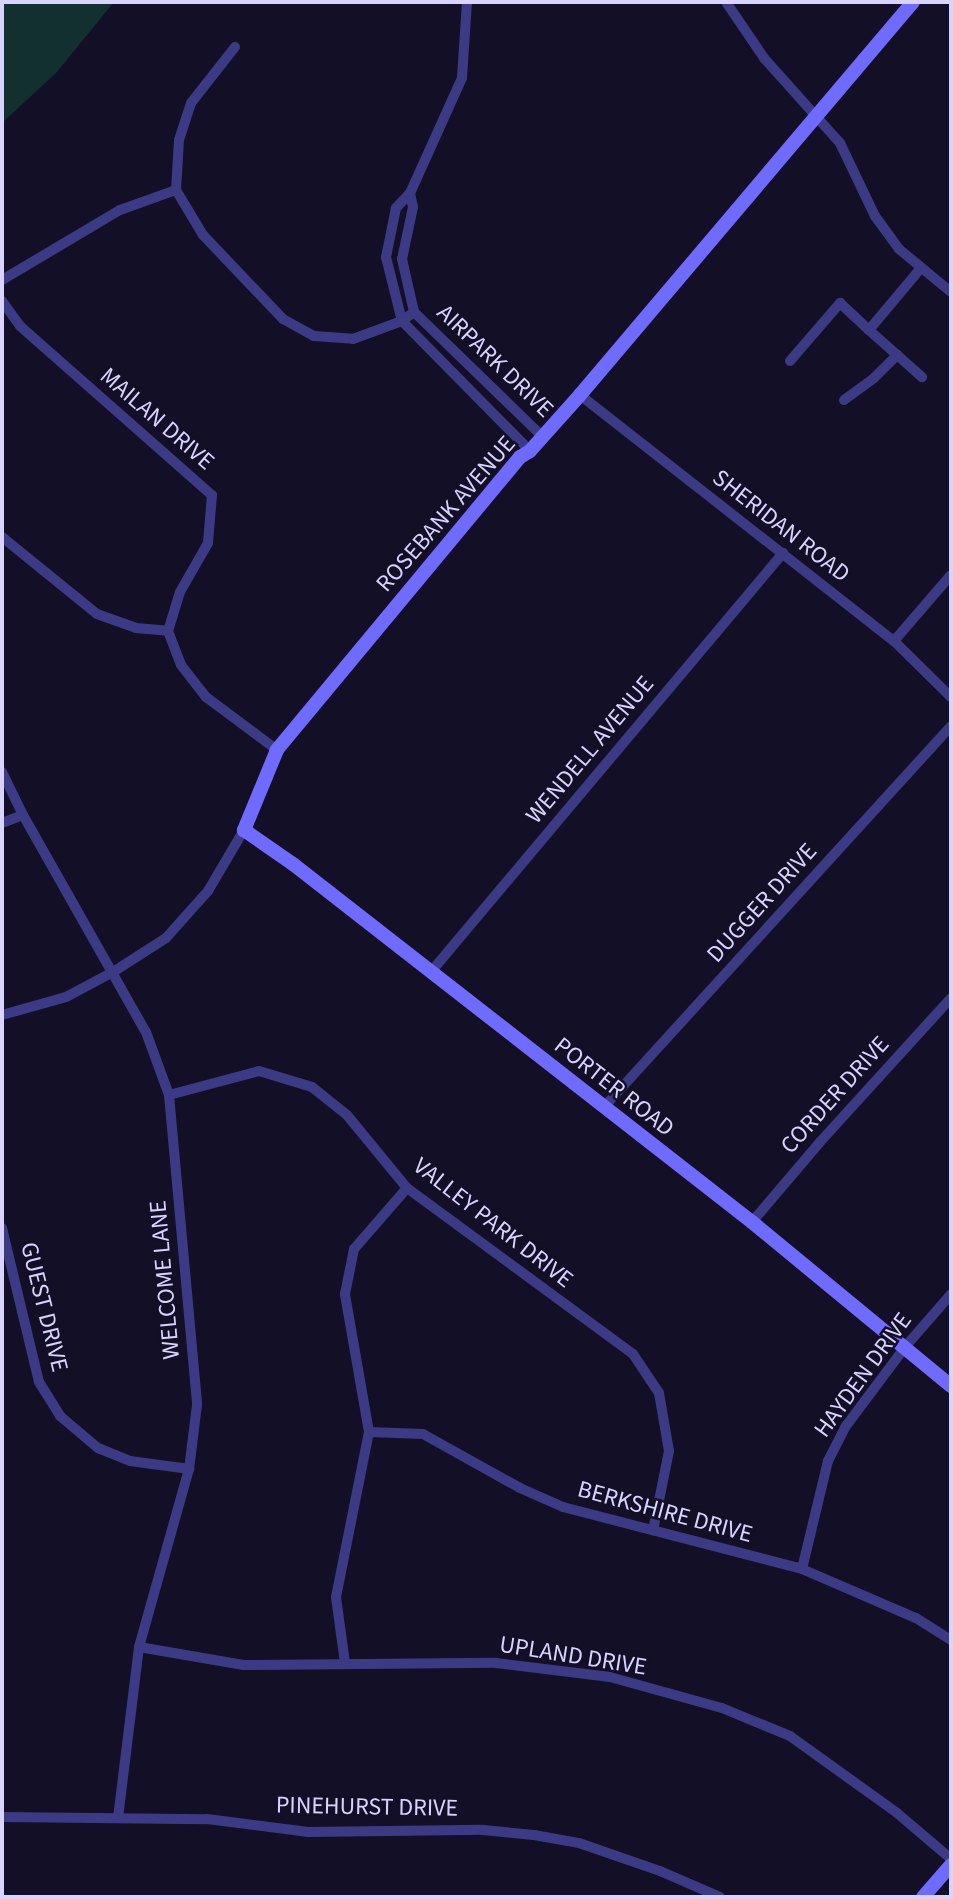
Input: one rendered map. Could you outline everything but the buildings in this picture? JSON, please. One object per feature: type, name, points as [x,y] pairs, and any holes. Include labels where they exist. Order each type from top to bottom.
[{"type":"street","name":"AIRPARK DRIVE","points":[[467,2],[463,78],[410,193],[396,208],[386,257],[402,321],[530,452]]},
{"type":"street","points":[[726,2],[764,58],[840,143],[876,216],[899,249],[951,292]]},
{"type":"street","name":"ROSEBANK AVENUE","points":[[2,1015],[65,997],[113,972],[166,938],[208,891],[244,830],[277,750],[520,457],[530,452],[580,395],[815,114],[913,2]]},
{"type":"street","points":[[235,47],[191,103],[179,140],[176,190],[203,235],[283,319],[314,336],[353,338],[402,321],[414,312]]},
{"type":"street","points":[[2,279],[120,210],[176,190]]},
{"type":"street","name":"AIRPARK DRIVE","points":[[410,193],[413,207],[402,259],[414,312],[542,437]]},
{"type":"street","points":[[869,330],[921,268]]},
{"type":"street","name":"MAILAN DRIVE","points":[[2,301],[20,326],[212,495],[208,543],[180,592],[168,631]]},
{"type":"street","points":[[790,361],[840,303],[922,377]]},
{"type":"street","points":[[844,400],[874,378],[897,355]]},
{"type":"street","name":"SHERIDAN ROAD","points":[[580,395],[894,641],[951,697]]},
{"type":"street","points":[[2,537],[97,614],[136,628],[168,631],[181,665],[206,697],[277,750]]},
{"type":"street","name":"WENDELL AVENUE","points":[[430,973],[783,553]]},
{"type":"street","points":[[894,641],[951,575]]},
{"type":"street","name":"DUGGER DRIVE","points":[[604,1107],[951,726]]},
{"type":"street","name":"WELCOME LANE","points":[[2,772],[23,815],[146,1032],[169,1095],[197,1405],[189,1469],[139,1647],[118,1817]]},
{"type":"street","points":[[2,823],[23,815]]},
{"type":"street","name":"PORTER ROAD","points":[[244,830],[293,864],[752,1222],[951,1386]]},
{"type":"street","name":"CORDER DRIVE","points":[[752,1222],[820,1142],[951,998]]},
{"type":"street","name":"VALLEY PARK DRIVE","points":[[169,1095],[259,1071],[312,1087],[347,1115],[407,1188],[633,1354],[659,1393],[669,1451],[653,1530]]},
{"type":"street","points":[[345,1663],[336,1597],[369,1432],[345,1294],[354,1249],[407,1188]]},
{"type":"street","name":"GUEST DRIVE","points":[[2,1228],[39,1382],[60,1416],[98,1448],[130,1461],[189,1469]]},
{"type":"street","name":"HAYDEN DRIVE","points":[[802,1569],[828,1461],[846,1426],[905,1347],[951,1294]]},
{"type":"street","name":"BERKSHIRE DRIVE","points":[[369,1432],[423,1434],[538,1497],[802,1569],[916,1618],[951,1640]]},
{"type":"street","name":"UPLAND DRIVE","points":[[139,1647],[243,1665],[496,1663],[610,1677],[722,1708],[790,1736],[897,1813],[951,1859]]},
{"type":"street","name":"PINEHURST DRIVE","points":[[2,1817],[207,1819],[308,1832],[483,1830],[534,1835],[579,1843],[660,1871],[720,1897]]},
{"type":"street","points":[[923,1897],[951,1865]]},
{"type":"green space","points":[[2,2],[114,2],[56,73],[2,123]]}]
